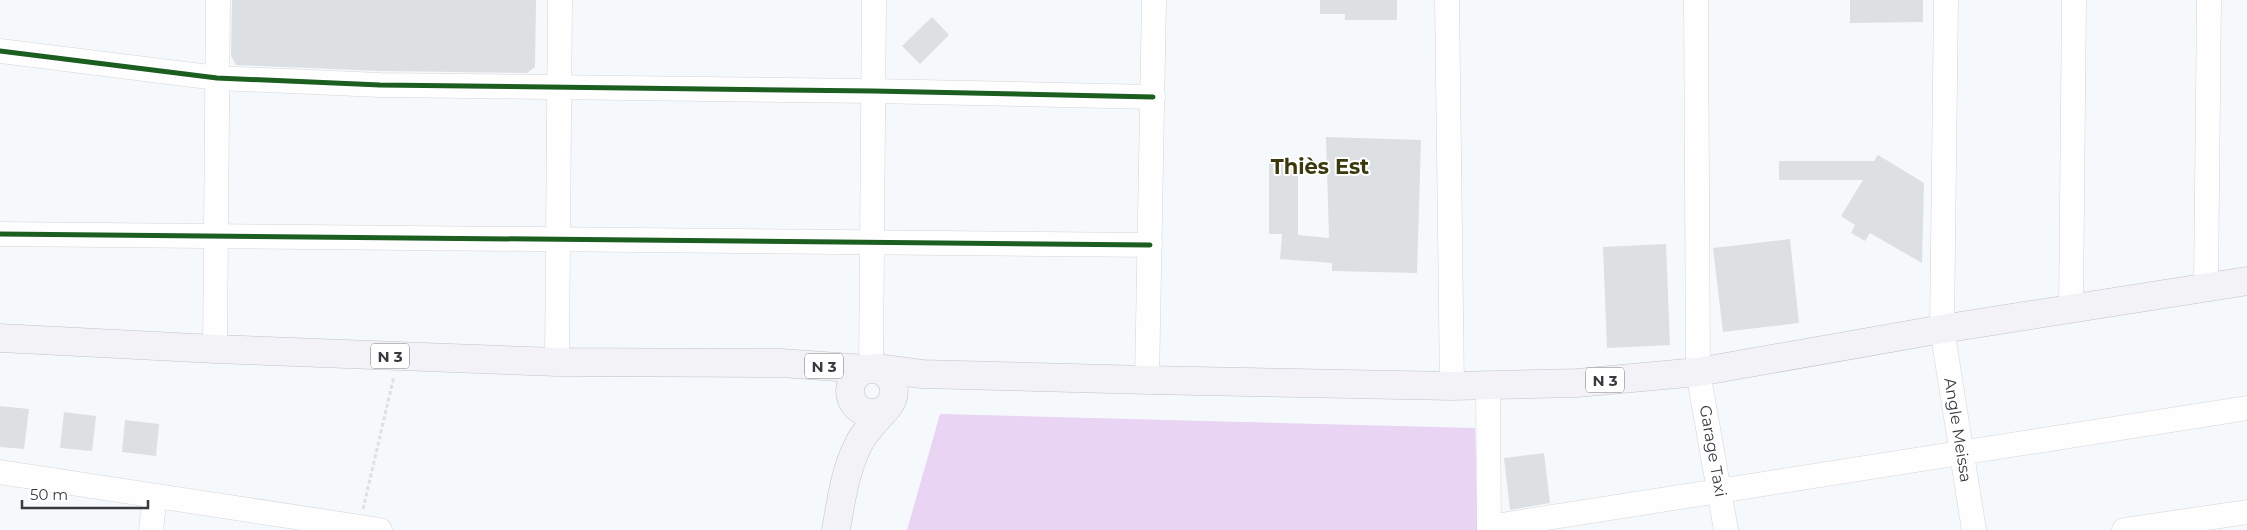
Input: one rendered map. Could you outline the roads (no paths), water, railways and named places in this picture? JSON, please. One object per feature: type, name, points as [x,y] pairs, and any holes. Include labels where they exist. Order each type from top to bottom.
[{"type":"main road","name":"N 3","points":[[0,338],[215,349],[557,362],[781,363],[922,374],[1452,386],[1577,383],[1698,372],[1942,329],[2247,281]]},
{"type":"main road","name":"N 3","points":[[781,363],[851,396]]},
{"type":"main road","points":[[836,530],[845,482],[859,443],[890,404],[895,393],[890,377],[884,372],[871,369],[854,377],[845,448],[845,482]]},
{"type":"main road","name":"N 3","points":[[890,404],[919,387],[955,374]]},
{"type":"main road","points":[[851,396],[858,408],[873,413],[890,404]]},
{"type":"street","points":[[215,349],[218,0]]},
{"type":"street","points":[[557,362],[560,0]]},
{"type":"street","points":[[871,369],[874,0]]},
{"type":"street","points":[[1147,380],[1154,0]]},
{"type":"street","points":[[1447,0],[1452,386]]},
{"type":"street","name":"Garage Taxi","points":[[1696,0],[1698,372],[1726,530]]},
{"type":"street","name":"Angle Meissa","points":[[1946,0],[1942,329],[1974,530]]},
{"type":"street","points":[[2071,308],[2074,0]]},
{"type":"street","points":[[2206,286],[2209,0]]},
{"type":"street","points":[[0,51],[217,78],[380,85],[873,90],[1152,97]]},
{"type":"street","points":[[0,234],[1150,245]]},
{"type":"street","points":[[1488,385],[1489,529],[2247,408]]},
{"type":"street","points":[[0,472],[366,529]]},
{"type":"street","points":[[151,530],[155,496]]},
{"type":"street","points":[[2124,530],[2247,512]]},
{"type":"district","name":"Thiès Est","points":[[1320,166]]}]
